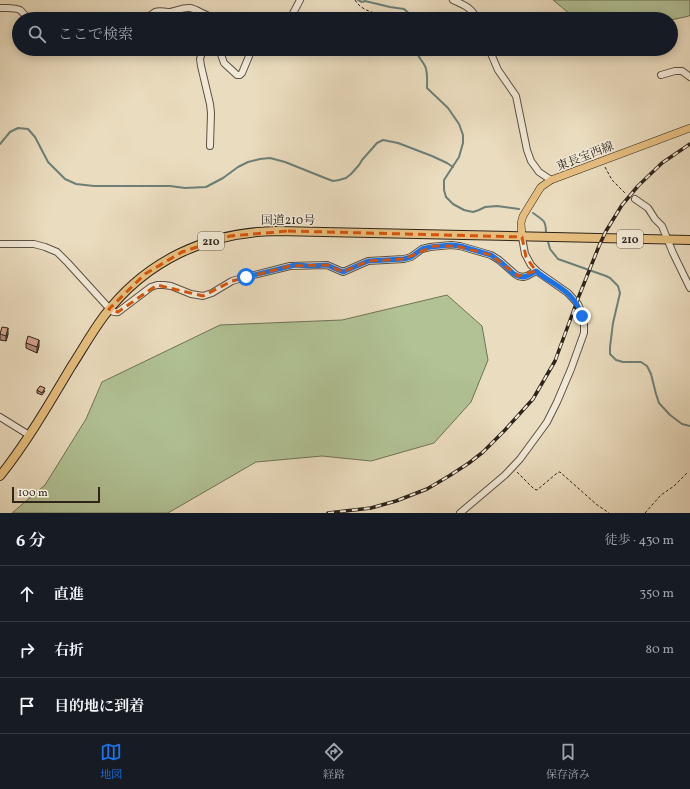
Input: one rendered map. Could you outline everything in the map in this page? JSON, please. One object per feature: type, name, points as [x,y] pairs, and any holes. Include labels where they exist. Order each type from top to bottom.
[{"type":"highway","name":"国道210号","points":[[0,476],[17,454],[91,334],[109,309],[138,280],[166,260],[182,252],[222,237],[268,231],[288,231],[690,240]]},
{"type":"main road","name":"東長宝西線","points":[[522,237],[521,223],[523,216],[541,187],[551,180],[690,128]]},
{"type":"street","points":[[294,12],[300,0]]},
{"type":"street","points":[[453,0],[468,7],[473,12]]},
{"type":"street","points":[[0,8],[16,8],[22,12]]},
{"type":"street","points":[[156,12],[176,11],[187,8],[199,12]]},
{"type":"street","points":[[201,56],[201,66],[211,113],[210,146]]},
{"type":"street","points":[[222,56],[224,63],[237,75],[240,75],[249,56]]},
{"type":"street","points":[[492,56],[498,70],[516,96],[527,150],[531,161],[539,172],[551,180]]},
{"type":"street","points":[[661,75],[675,71],[682,71],[690,77]]},
{"type":"street","points":[[635,199],[650,210],[662,226],[676,260],[690,288]]},
{"type":"street","points":[[460,513],[499,481],[513,467],[547,422],[571,369],[584,333],[584,322],[578,304],[568,292],[536,271],[526,257],[522,237]]},
{"type":"street","points":[[0,244],[34,244],[57,252],[109,309],[115,312],[118,312],[151,287],[157,285],[171,286],[191,294],[203,296],[212,293],[232,281],[290,266],[327,265],[343,272],[368,261],[404,259],[411,257],[425,248],[434,246],[456,246],[491,255],[518,276],[527,276],[536,271]]},
{"type":"street","points":[[0,417],[29,435]]},
{"type":"path","points":[[355,0],[366,10],[374,12]]},
{"type":"path","points":[[602,161],[612,180],[626,194]]},
{"type":"path","points":[[513,467],[534,489],[537,490],[558,472],[560,472],[596,504],[609,513]]},
{"type":"path","points":[[645,513],[661,495],[674,486],[688,472]]},
{"type":"highlighted area","points":[[288,231],[522,237],[526,257],[536,271],[518,276],[491,255],[456,246],[434,246],[404,259],[368,261],[343,272],[327,265],[290,266],[232,281],[203,296],[157,285],[118,312],[109,309],[145,274],[182,252],[230,236]]},
{"type":"green space","points":[[553,0],[690,0],[690,15],[678,18],[678,12],[568,12]]},
{"type":"green space","points":[[447,295],[482,326],[488,360],[471,402],[434,443],[371,461],[322,456],[256,462],[168,513],[12,513],[45,485],[86,419],[102,382],[220,325],[342,320]]},
{"type":"building","points":[[2,327],[8,328],[6,336],[0,334]]},
{"type":"building","points":[[28,336],[39,340],[37,347],[26,343]]},
{"type":"building","points":[[40,386],[45,388],[42,393],[37,390]]},
{"type":"waterway","points":[[358,0],[404,9],[407,12]]},
{"type":"waterway","points":[[419,56],[426,68],[427,88],[448,108],[459,124],[463,135],[463,143],[459,157],[444,180],[446,197],[453,204],[464,210],[473,212],[485,207],[497,206],[519,209]]},
{"type":"waterway","points":[[0,144],[10,132],[18,128],[28,129],[35,137],[48,162],[65,179],[76,184],[94,186],[206,187],[248,162],[270,158],[285,162],[333,181],[346,178],[351,174],[377,143],[383,140],[398,143],[432,156],[453,167]]},
{"type":"waterway","points":[[533,213],[544,221],[546,226],[546,234]]},
{"type":"waterway","points":[[547,238],[550,249],[558,259],[606,276],[618,286],[620,293],[613,323],[610,354],[616,360],[623,362],[641,362],[647,366],[651,374],[659,403],[670,415],[682,424],[690,426]]},
{"type":"railway","points":[[328,513],[371,508],[396,501],[427,489],[469,463],[483,452],[505,430],[533,399],[555,361],[599,246],[606,231],[622,205],[638,186],[662,163],[690,144]]},
{"type":"route","points":[[246,277],[295,265],[327,265],[340,272],[343,272],[368,261],[404,259],[411,257],[422,249],[434,246],[460,246],[491,255],[518,276],[527,276],[536,271],[568,292],[580,307],[582,316]]}]
